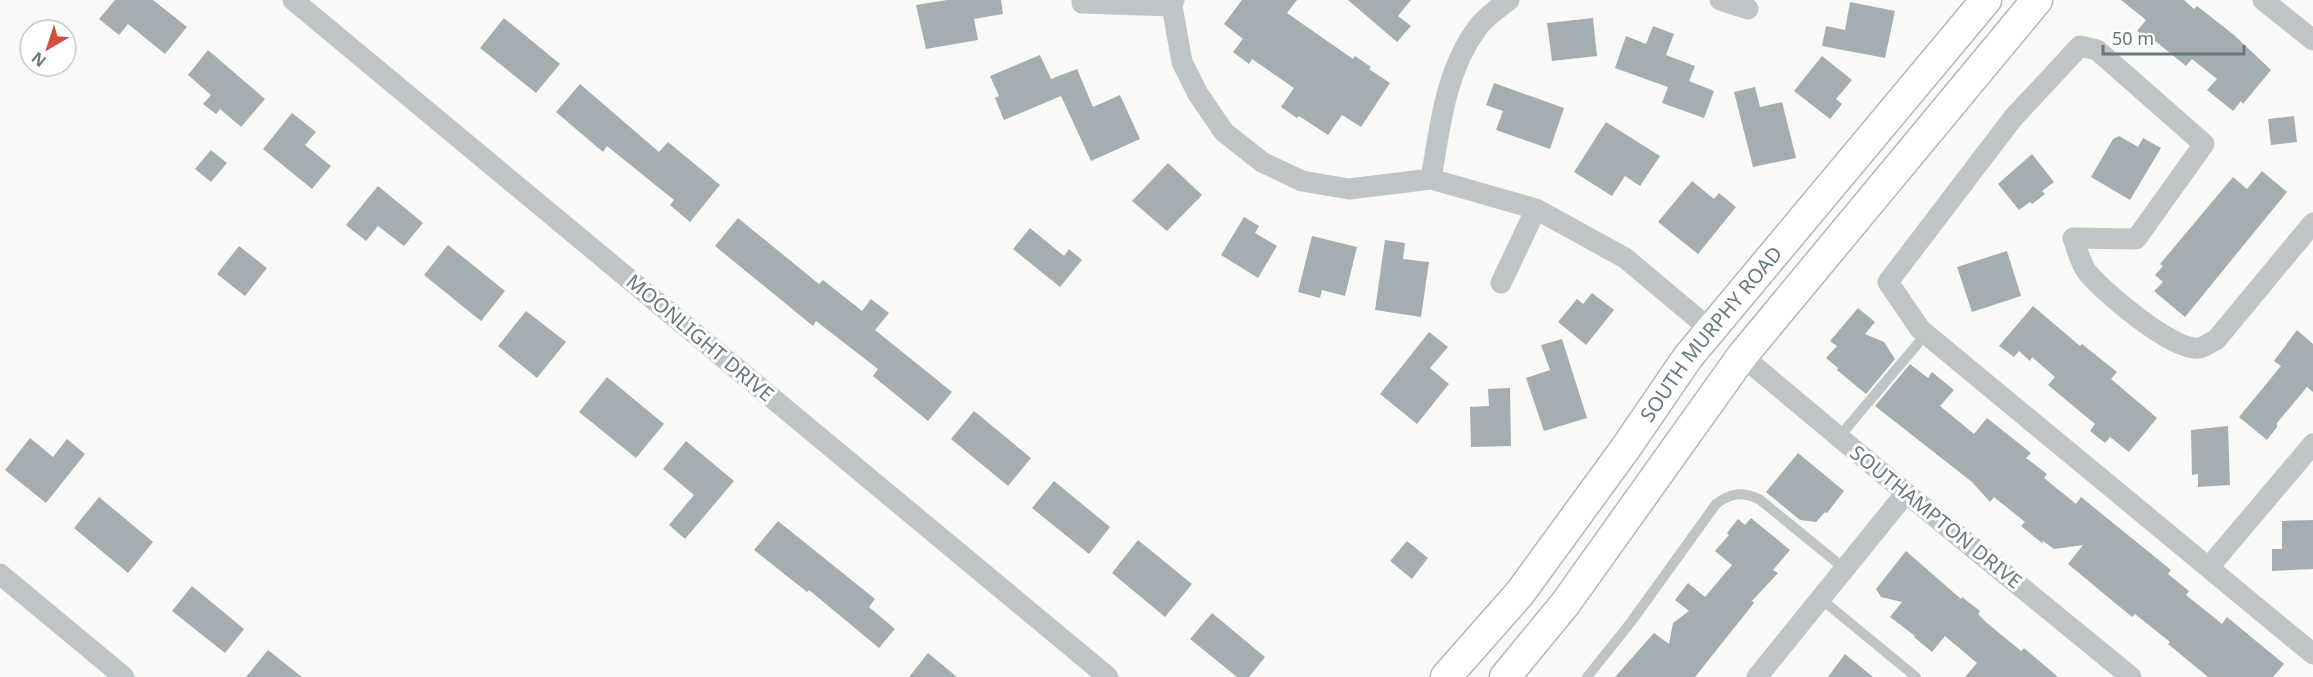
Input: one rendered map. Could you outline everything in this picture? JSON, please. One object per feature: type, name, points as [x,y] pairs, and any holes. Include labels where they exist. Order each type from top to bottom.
[{"type":"main road","name":"SOUTH MURPHY ROAD","points":[[1446,677],[1520,592],[1625,449],[1688,357],[1986,0]]},
{"type":"main road","name":"SOUTH MURPHY ROAD","points":[[1504,677],[1564,604],[1742,356],[2037,0]]},
{"type":"main road","points":[[1711,330],[1742,356]]},
{"type":"street","name":"MOONLIGHT DRIVE","points":[[293,0],[1108,677]]},
{"type":"street","points":[[1431,179],[1444,103],[1458,59],[1479,25],[1509,0]]},
{"type":"street","points":[[1720,0],[1748,9]]},
{"type":"street","points":[[2263,0],[2313,40]]},
{"type":"street","points":[[1082,3],[1173,3],[1182,62],[1198,94],[1224,132],[1262,162],[1302,181],[1349,189],[1431,179],[1536,208],[1625,258],[1711,330]]},
{"type":"street","points":[[2313,222],[2216,340],[2199,348],[2181,346],[2159,334],[2087,272],[2073,238],[2136,239],[2204,144],[2097,50],[2080,46],[2013,118],[1888,282],[1920,329],[2313,654]]},
{"type":"street","points":[[1501,283],[1536,208]]},
{"type":"street","name":"SOUTHAMPTON DRIVE","points":[[1742,356],[2131,677]]},
{"type":"street","points":[[2209,567],[2313,444]]},
{"type":"street","points":[[1757,677],[1906,493]]},
{"type":"street","points":[[0,574],[124,677]]},
{"type":"lane","points":[[1839,437],[1926,334]]},
{"type":"lane","points":[[1587,677],[1631,622],[1716,504],[1726,496],[1737,493],[1759,499],[1845,569]]},
{"type":"lane","points":[[1821,599],[1916,677]]},
{"type":"building","points":[[115,0],[153,0],[187,27],[165,54],[128,24],[119,35],[99,19]]},
{"type":"building","points":[[947,0],[1001,0],[1003,14],[974,19],[978,40],[926,49],[916,5]]},
{"type":"building","points":[[1242,0],[1297,0],[1287,13],[1353,59],[1355,56],[1390,83],[1361,127],[1342,115],[1328,135],[1281,107],[1294,88],[1252,59],[1249,64],[1233,52],[1243,39],[1224,24]]},
{"type":"building","points":[[1348,0],[1411,0],[1398,16],[1411,26],[1397,42]]},
{"type":"building","points":[[2121,0],[2184,0],[2194,9],[2197,6],[2234,35],[2271,70],[2243,104],[2241,101],[2233,111],[2207,90],[2217,79],[2192,59],[2186,66],[2154,40],[2152,43],[2137,31],[2146,20]]},
{"type":"building","points":[[1850,2],[1895,11],[1885,58],[1822,46],[1826,26],[1845,30]]},
{"type":"building","points":[[504,18],[560,64],[536,93],[480,48]]},
{"type":"building","points":[[1593,18],[1597,56],[1552,61],[1547,23]]},
{"type":"building","points":[[1653,26],[1674,34],[1666,55],[1695,66],[1689,81],[1714,91],[1704,118],[1662,103],[1668,87],[1615,68],[1626,36],[1646,44]]},
{"type":"building","points":[[208,50],[265,99],[241,127],[220,109],[216,114],[203,104],[211,95],[188,75]]},
{"type":"building","points":[[1040,55],[1051,79],[1077,69],[1093,107],[1120,95],[1140,139],[1091,161],[1061,96],[1004,120],[995,98],[999,96],[990,76]]},
{"type":"building","points":[[1822,56],[1852,80],[1836,99],[1842,104],[1830,119],[1794,91]]},
{"type":"building","points":[[1494,83],[1564,108],[1550,149],[1496,130],[1503,111],[1486,105]]},
{"type":"building","points":[[580,84],[659,152],[668,142],[720,185],[690,222],[670,205],[674,200],[607,146],[603,152],[556,112]]},
{"type":"building","points":[[1755,87],[1760,107],[1782,102],[1796,158],[1753,167],[1734,92]]},
{"type":"building","points":[[292,113],[316,132],[305,145],[331,166],[312,189],[263,149]]},
{"type":"building","points":[[2294,116],[2297,142],[2271,145],[2268,119]]},
{"type":"building","points":[[1606,122],[1660,156],[1640,186],[1625,176],[1612,196],[1574,172]]},
{"type":"building","points":[[2119,136],[2138,147],[2143,138],[2161,148],[2130,200],[2091,177],[2113,139]]},
{"type":"building","points":[[211,150],[227,163],[211,182],[195,169]]},
{"type":"building","points":[[2032,154],[2054,182],[2042,191],[2045,194],[2019,210],[1998,184]]},
{"type":"building","points":[[1168,163],[1202,195],[1167,231],[1132,201]]},
{"type":"building","points":[[2262,171],[2287,192],[2185,317],[2154,291],[2163,282],[2155,275],[2163,266],[2160,264],[2233,177],[2247,189]]},
{"type":"building","points":[[1692,181],[1714,199],[1719,193],[1736,207],[1698,254],[1658,222]]},
{"type":"building","points":[[378,186],[423,223],[404,246],[378,226],[366,241],[346,225]]},
{"type":"building","points":[[1244,217],[1259,226],[1255,233],[1277,246],[1258,278],[1221,255]]},
{"type":"building","points":[[738,218],[819,284],[823,280],[862,311],[871,299],[889,313],[875,330],[952,392],[928,421],[873,376],[878,369],[816,321],[813,326],[715,246]]},
{"type":"building","points":[[1030,228],[1064,256],[1069,249],[1082,260],[1060,287],[1013,249]]},
{"type":"building","points":[[1312,236],[1357,247],[1345,296],[1322,290],[1320,298],[1298,292]]},
{"type":"building","points":[[1385,240],[1405,243],[1403,259],[1429,262],[1421,317],[1375,310]]},
{"type":"building","points":[[448,245],[505,291],[481,321],[424,275]]},
{"type":"building","points":[[239,246],[267,268],[245,296],[217,274]]},
{"type":"building","points":[[2007,251],[2021,296],[1972,312],[1957,267]]},
{"type":"building","points":[[1592,293],[1614,310],[1586,345],[1558,322],[1577,299],[1583,304]]},
{"type":"building","points":[[2033,306],[2080,346],[2082,344],[2117,372],[2111,379],[2157,418],[2129,452],[2110,437],[2105,443],[2090,431],[2095,424],[2048,385],[2055,377],[2032,357],[2030,361],[2019,351],[2014,357],[1999,346]]},
{"type":"building","points":[[1858,308],[1875,322],[1865,334],[1884,342],[1895,359],[1866,394],[1826,358],[1837,346],[1830,341]]},
{"type":"building","points":[[526,311],[566,342],[537,378],[498,346]]},
{"type":"building","points":[[2297,330],[2313,344],[2313,392],[2307,387],[2277,423],[2277,427],[2267,440],[2239,417],[2281,366],[2274,361]]},
{"type":"building","points":[[1429,332],[1448,347],[1430,368],[1449,384],[1417,424],[1380,394]]},
{"type":"building","points":[[1562,339],[1587,418],[1544,431],[1526,378],[1550,370],[1541,345]]},
{"type":"building","points":[[1910,364],[1928,378],[1932,372],[1954,390],[1940,406],[1974,434],[1987,418],[2031,453],[2026,458],[2047,474],[2044,478],[2076,504],[2081,497],[2171,570],[2168,574],[2189,591],[2186,595],[2222,624],[2227,617],[2284,664],[2273,677],[2208,677],[2135,614],[2132,617],[2068,564],[2083,545],[2054,549],[2043,541],[2042,543],[2021,526],[2025,522],[1994,497],[1990,502],[1972,482],[1875,406]]},
{"type":"building","points":[[607,377],[664,424],[636,458],[579,412]]},
{"type":"building","points":[[1510,388],[1511,446],[1471,447],[1470,407],[1489,406],[1488,389]]},
{"type":"building","points":[[974,411],[1031,458],[1008,486],[951,439]]},
{"type":"building","points":[[2228,426],[2230,485],[2198,487],[2198,474],[2192,475],[2191,430]]},
{"type":"building","points":[[30,438],[53,457],[67,439],[85,454],[46,503],[5,470]]},
{"type":"building","points":[[686,441],[734,481],[685,539],[669,525],[694,495],[663,469]]},
{"type":"building","points":[[1798,453],[1844,491],[1827,513],[1825,512],[1816,522],[1800,520],[1766,492]]},
{"type":"building","points":[[1054,481],[1110,527],[1089,554],[1032,508]]},
{"type":"building","points":[[99,497],[153,542],[128,573],[74,528]]},
{"type":"building","points":[[1751,518],[1790,550],[1773,570],[1778,573],[1752,601],[1754,603],[1695,677],[1615,677],[1654,633],[1669,644],[1673,623],[1689,611],[1675,600],[1688,583],[1705,597],[1732,565],[1715,551],[1729,535],[1727,533],[1738,519],[1745,525]]},
{"type":"building","points":[[2313,520],[2313,569],[2272,571],[2272,549],[2282,549],[2282,521]]},
{"type":"building","points":[[778,521],[875,599],[869,607],[895,629],[879,648],[809,590],[807,592],[754,550]]},
{"type":"building","points":[[1138,540],[1192,584],[1165,617],[1112,573]]},
{"type":"building","points":[[1407,541],[1428,558],[1412,579],[1390,561]]},
{"type":"building","points":[[1906,551],[1961,599],[1962,597],[1980,611],[1978,614],[1987,623],[2021,651],[2024,648],[2058,677],[1965,677],[1977,663],[1945,636],[1932,652],[1890,617],[1902,602],[1881,597],[1876,589]]},
{"type":"building","points":[[192,586],[244,629],[225,653],[172,611]]},
{"type":"building","points":[[1212,613],[1265,657],[1249,677],[1237,677],[1190,639]]},
{"type":"building","points":[[268,650],[302,677],[246,677]]},
{"type":"building","points":[[928,653],[957,677],[909,677]]},
{"type":"building","points":[[1845,654],[1873,677],[1828,677]]}]
